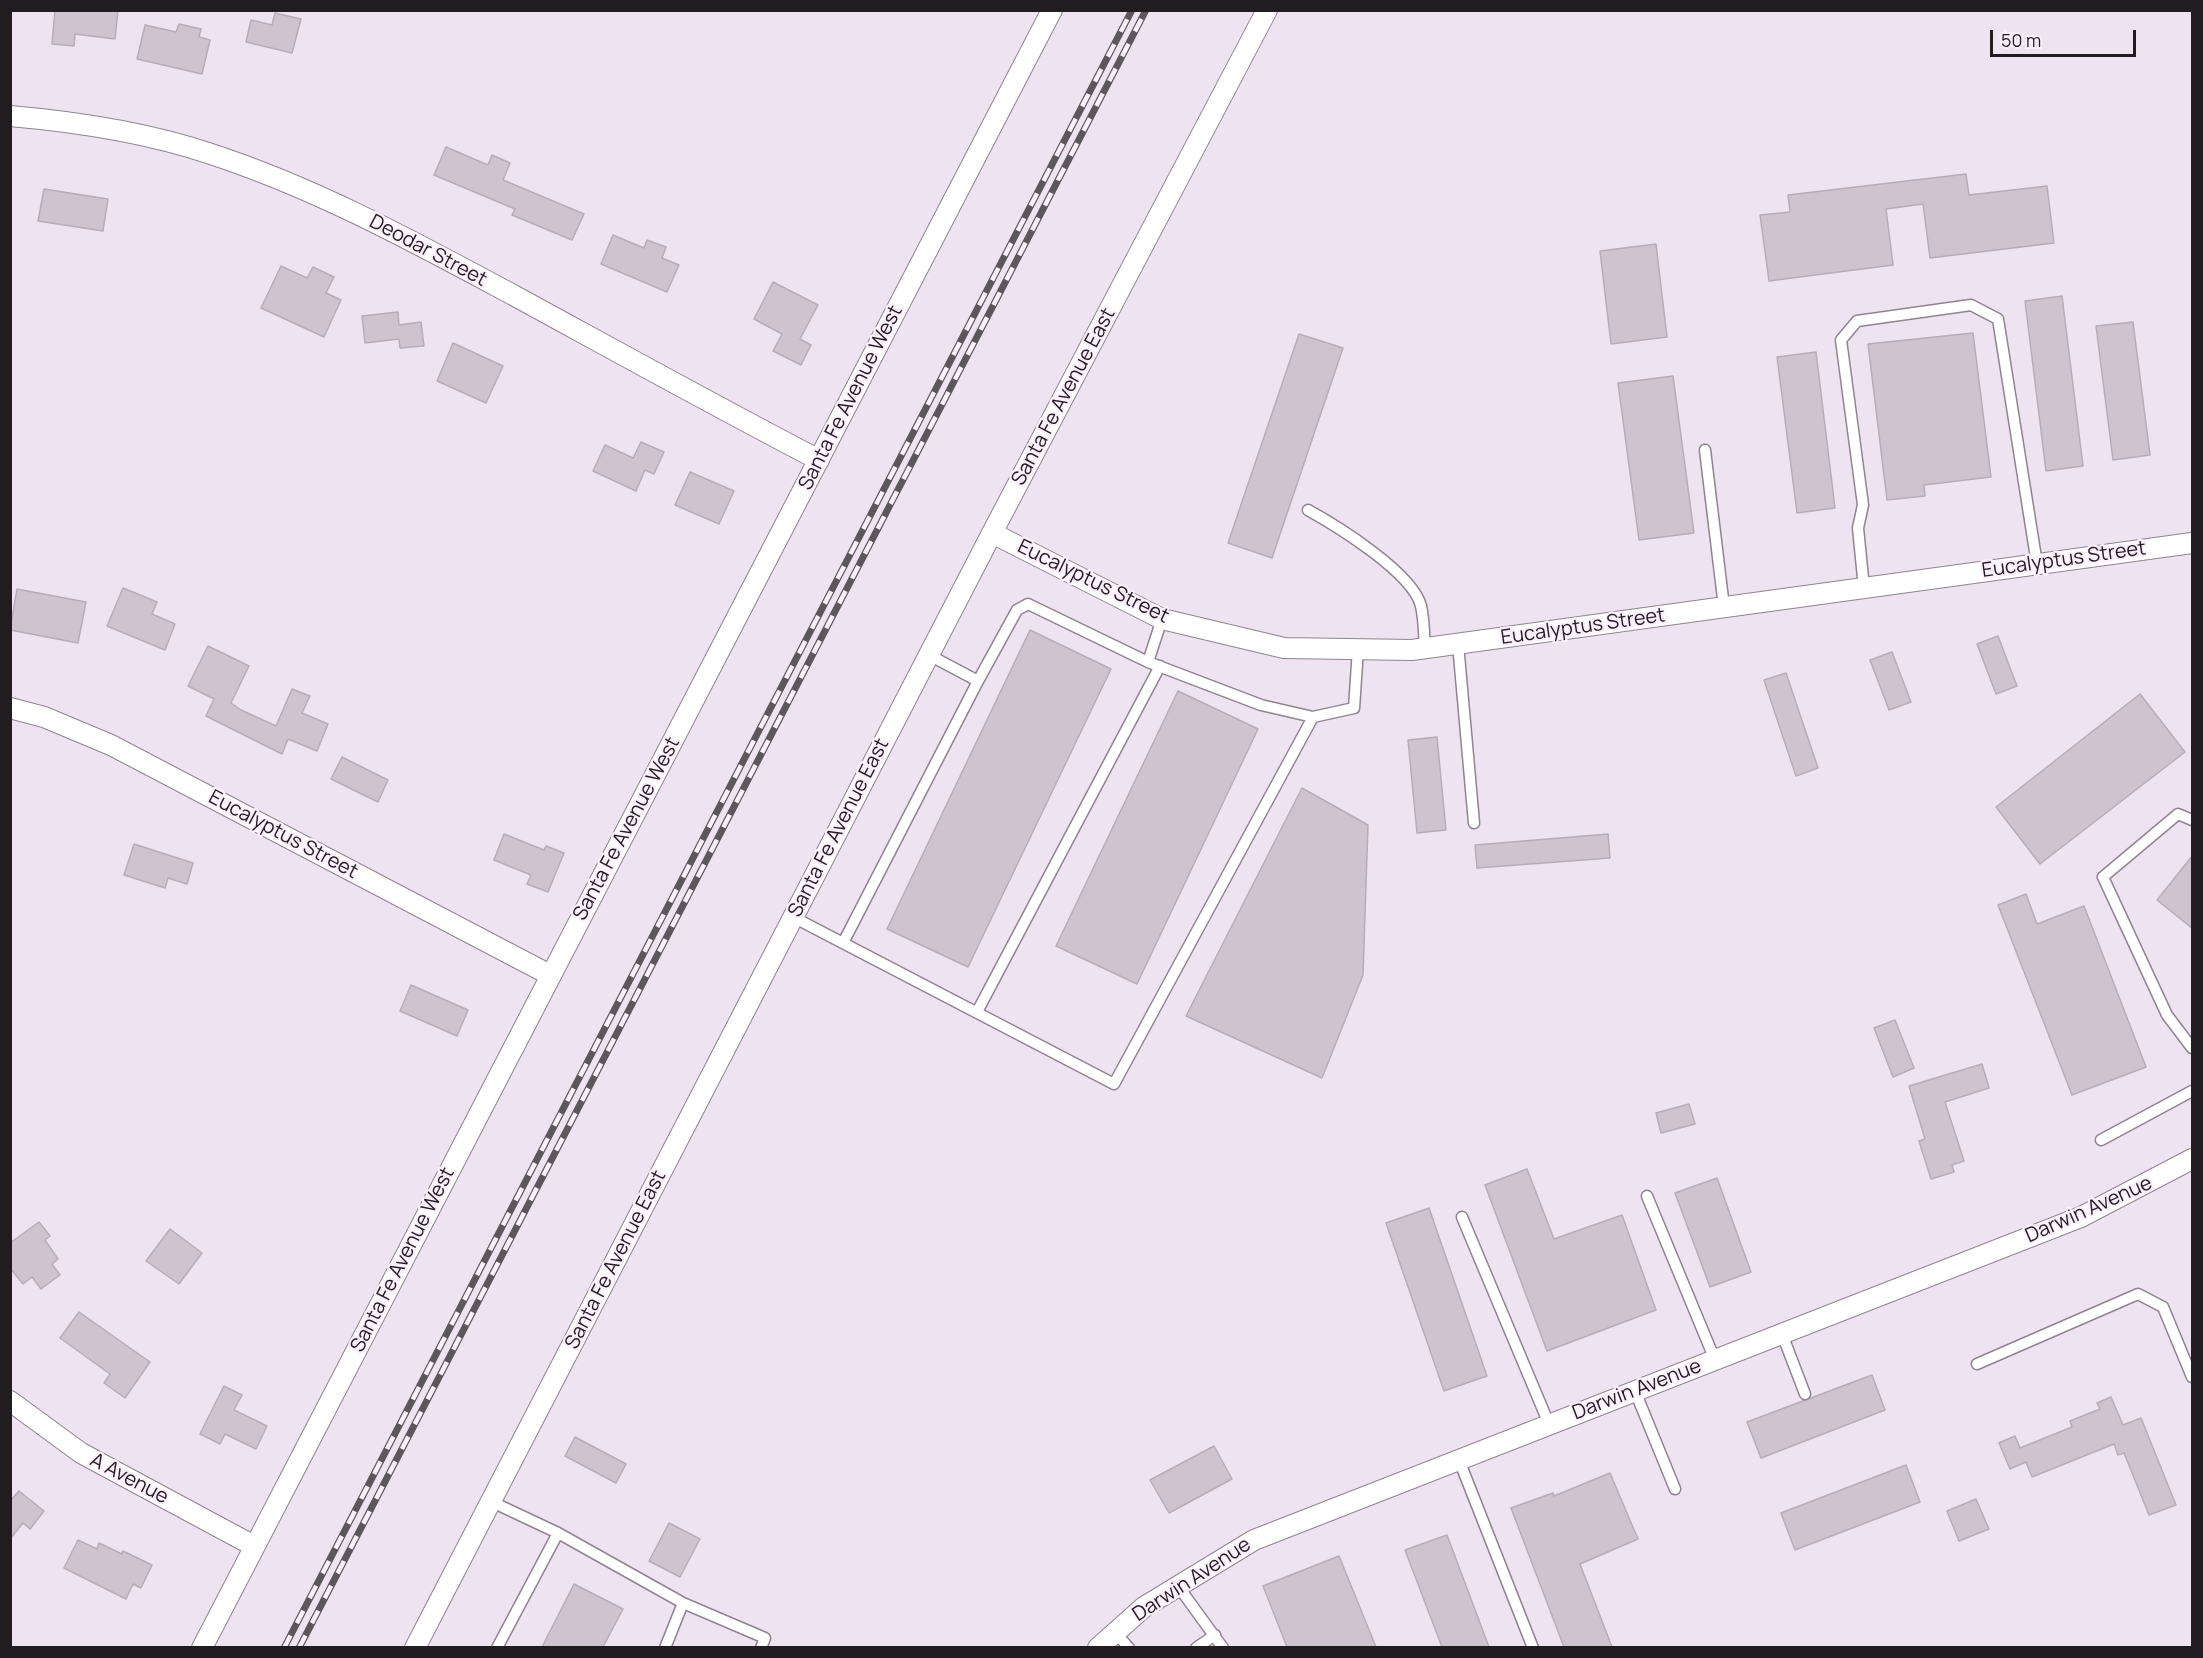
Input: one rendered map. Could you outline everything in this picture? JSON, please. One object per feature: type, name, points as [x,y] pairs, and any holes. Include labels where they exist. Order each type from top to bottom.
[{"type":"street","name":"Santa Fe Avenue West","points":[[202,1647],[1052,10]]},
{"type":"street","name":"Santa Fe Avenue East","points":[[415,1647],[992,533],[1267,10]]},
{"type":"street","name":"Deodar Street","points":[[10,116],[87,125],[171,142],[243,165],[319,195],[407,238],[819,460]]},
{"type":"street","name":"Eucalyptus Street","points":[[992,533],[1162,620],[1284,648],[1358,649],[1425,648],[1458,644],[2193,543]]},
{"type":"street","name":"Eucalyptus Street","points":[[10,708],[44,717],[111,745],[550,975]]},
{"type":"street","name":"Darwin Avenue","points":[[1098,1647],[1144,1607],[1254,1540],[2081,1217],[2193,1159]]},
{"type":"street","name":"A Avenue","points":[[10,1401],[81,1453],[254,1546]]},
{"type":"lane","points":[[1864,588],[1858,528],[1863,505],[1841,340],[1857,321],[1971,305],[1998,319],[2037,564]]},
{"type":"lane","points":[[1705,450],[1724,607]]},
{"type":"lane","points":[[1308,510],[1365,547],[1414,590],[1421,605],[1425,648]]},
{"type":"lane","points":[[843,943],[1017,610],[1028,604],[1148,662],[1261,705],[1313,717],[1354,708],[1358,649]]},
{"type":"lane","points":[[1148,662],[1162,620]]},
{"type":"lane","points":[[1458,644],[1474,823]]},
{"type":"lane","points":[[929,655],[978,681]]},
{"type":"lane","points":[[977,1012],[1160,666]]},
{"type":"lane","points":[[794,917],[1114,1084],[1313,717]]},
{"type":"lane","points":[[2193,820],[2178,814],[2103,877],[2167,1015],[2193,1048]]},
{"type":"lane","points":[[2101,1140],[2193,1091]]},
{"type":"lane","points":[[1647,1196],[1715,1360]]},
{"type":"lane","points":[[1462,1217],[1549,1425]]},
{"type":"lane","points":[[1977,1364],[2138,1294],[2163,1307],[2193,1377]]},
{"type":"lane","points":[[1782,1334],[1805,1394]]},
{"type":"lane","points":[[1635,1391],[1675,1489]]},
{"type":"lane","points":[[1460,1460],[1533,1647]]},
{"type":"lane","points":[[490,1501],[558,1533],[683,1603],[763,1643]]},
{"type":"lane","points":[[497,1647],[558,1533]]},
{"type":"lane","points":[[1178,1586],[1223,1647]]},
{"type":"lane","points":[[665,1647],[683,1603]]},
{"type":"lane","points":[[1115,1632],[1129,1647]]},
{"type":"lane","points":[[1196,1647],[1215,1635]]},
{"type":"building","points":[[55,10],[118,10],[115,39],[75,34],[74,46],[52,44]]},
{"type":"building","points":[[275,13],[301,19],[292,53],[246,42],[251,20],[272,25]]},
{"type":"building","points":[[179,24],[201,29],[199,37],[210,40],[202,74],[137,59],[145,25],[176,32]]},
{"type":"building","points":[[446,147],[488,165],[492,155],[510,163],[503,180],[584,214],[572,240],[512,215],[515,209],[434,175]]},
{"type":"building","points":[[1966,174],[1969,195],[2047,186],[2054,243],[1930,258],[1923,204],[1886,209],[1893,265],[1769,281],[1760,215],[1790,212],[1788,195]]},
{"type":"building","points":[[44,189],[108,199],[103,231],[38,221]]},
{"type":"building","points":[[613,235],[644,248],[647,240],[666,247],[662,258],[679,265],[667,292],[601,264]]},
{"type":"building","points":[[1656,244],[1667,337],[1611,344],[1600,251]]},
{"type":"building","points":[[281,266],[307,278],[313,267],[334,277],[326,293],[341,300],[324,337],[261,308]]},
{"type":"building","points":[[773,282],[818,305],[800,339],[811,345],[801,365],[773,351],[782,334],[754,319]]},
{"type":"building","points":[[2062,296],[2083,466],[2046,471],[2025,301]]},
{"type":"building","points":[[398,312],[399,325],[421,322],[424,346],[400,348],[399,339],[365,343],[362,316]]},
{"type":"building","points":[[2133,322],[2150,455],[2113,460],[2096,326]]},
{"type":"building","points":[[1973,333],[1991,477],[1924,485],[1925,496],[1887,500],[1868,344]]},
{"type":"building","points":[[1299,334],[1343,348],[1272,558],[1228,543]]},
{"type":"building","points":[[453,343],[503,366],[486,403],[437,381]]},
{"type":"building","points":[[1816,352],[1835,508],[1797,513],[1777,357]]},
{"type":"building","points":[[1673,376],[1694,533],[1639,540],[1618,383]]},
{"type":"building","points":[[641,442],[664,452],[654,474],[645,470],[636,491],[593,471],[605,445],[633,458]]},
{"type":"building","points":[[690,472],[734,491],[719,524],[675,505]]},
{"type":"building","points":[[123,588],[157,602],[152,614],[175,624],[165,650],[107,626]]},
{"type":"building","points":[[17,589],[86,602],[78,643],[10,630]]},
{"type":"building","points":[[1030,630],[1111,669],[968,967],[887,929]]},
{"type":"building","points":[[1998,636],[2017,686],[1996,694],[1977,644]]},
{"type":"building","points":[[208,646],[249,666],[231,703],[241,710],[276,726],[292,689],[310,696],[302,713],[328,724],[317,751],[288,739],[282,754],[206,716],[214,699],[188,686]]},
{"type":"building","points":[[1892,652],[1911,702],[1889,710],[1870,660]]},
{"type":"building","points":[[1786,673],[1818,768],[1796,776],[1764,680]]},
{"type":"building","points":[[1178,691],[1258,729],[1137,984],[1056,946]]},
{"type":"building","points":[[2140,694],[2185,752],[2040,864],[1996,807]]},
{"type":"building","points":[[1437,737],[1446,830],[1417,833],[1408,740]]},
{"type":"building","points":[[342,757],[388,780],[378,802],[331,779]]},
{"type":"building","points":[[1302,788],[1368,825],[1363,975],[1322,1078],[1186,1016]]},
{"type":"building","points":[[504,834],[544,850],[546,846],[564,853],[548,892],[527,884],[531,875],[494,860]]},
{"type":"building","points":[[1608,834],[1610,858],[1477,868],[1475,845]]},
{"type":"building","points":[[134,844],[193,863],[187,884],[168,878],[165,888],[124,875]]},
{"type":"building","points":[[2193,855],[2193,929],[2157,900]]},
{"type":"building","points":[[2026,894],[2037,924],[2084,906],[2146,1067],[2072,1095],[1998,905]]},
{"type":"building","points":[[411,985],[468,1010],[457,1036],[400,1011]]},
{"type":"building","points":[[1895,1020],[1914,1068],[1893,1077],[1874,1028]]},
{"type":"building","points":[[1982,1064],[1989,1088],[1945,1102],[1964,1161],[1952,1165],[1954,1172],[1931,1179],[1919,1141],[1925,1139],[1909,1086]]},
{"type":"building","points":[[1689,1104],[1695,1124],[1661,1133],[1656,1113]]},
{"type":"building","points":[[1527,1169],[1554,1239],[1622,1215],[1656,1310],[1547,1351],[1485,1185]]},
{"type":"building","points":[[1717,1178],[1751,1272],[1710,1287],[1675,1193]]},
{"type":"building","points":[[1429,1208],[1487,1376],[1444,1391],[1386,1223]]},
{"type":"building","points":[[39,1222],[50,1236],[45,1240],[58,1259],[52,1264],[60,1275],[41,1289],[32,1277],[23,1284],[10,1268],[10,1243]]},
{"type":"building","points":[[170,1229],[202,1253],[179,1284],[146,1261]]},
{"type":"building","points":[[79,1312],[150,1362],[125,1398],[104,1383],[110,1374],[60,1338]]},
{"type":"building","points":[[1872,1375],[1885,1410],[1761,1458],[1747,1422]]},
{"type":"building","points":[[224,1386],[242,1395],[234,1410],[267,1426],[256,1449],[225,1434],[220,1444],[200,1434]]},
{"type":"building","points":[[2111,1397],[2123,1425],[2141,1418],[2176,1505],[2149,1515],[2124,1453],[2118,1455],[2114,1444],[2032,1477],[2026,1462],[2010,1469],[1999,1443],[2015,1436],[2020,1448],[2072,1427],[2070,1421],[2100,1409],[2097,1403]]},
{"type":"building","points":[[575,1437],[626,1464],[616,1483],[565,1456]]},
{"type":"building","points":[[1214,1446],[1232,1479],[1169,1513],[1150,1480]]},
{"type":"building","points":[[1906,1465],[1920,1502],[1795,1550],[1781,1513]]},
{"type":"building","points":[[1610,1473],[1638,1539],[1580,1564],[1612,1647],[1564,1647],[1511,1508],[1553,1493],[1554,1496]]},
{"type":"building","points":[[19,1491],[44,1511],[30,1529],[23,1523],[10,1539],[10,1501]]},
{"type":"building","points":[[1976,1499],[1989,1529],[1959,1541],[1947,1511]]},
{"type":"building","points":[[669,1523],[700,1539],[680,1577],[649,1561]]},
{"type":"building","points":[[1447,1535],[1489,1647],[1442,1647],[1405,1550]]},
{"type":"building","points":[[78,1540],[97,1549],[99,1543],[122,1554],[123,1551],[152,1565],[141,1588],[133,1584],[126,1599],[64,1568]]},
{"type":"building","points":[[1339,1556],[1376,1647],[1287,1647],[1263,1586]]},
{"type":"building","points":[[574,1584],[623,1609],[603,1647],[542,1647]]},
{"type":"railway","points":[[284,1648],[1132,10]]},
{"type":"railway","points":[[299,1648],[1146,10]]}]
